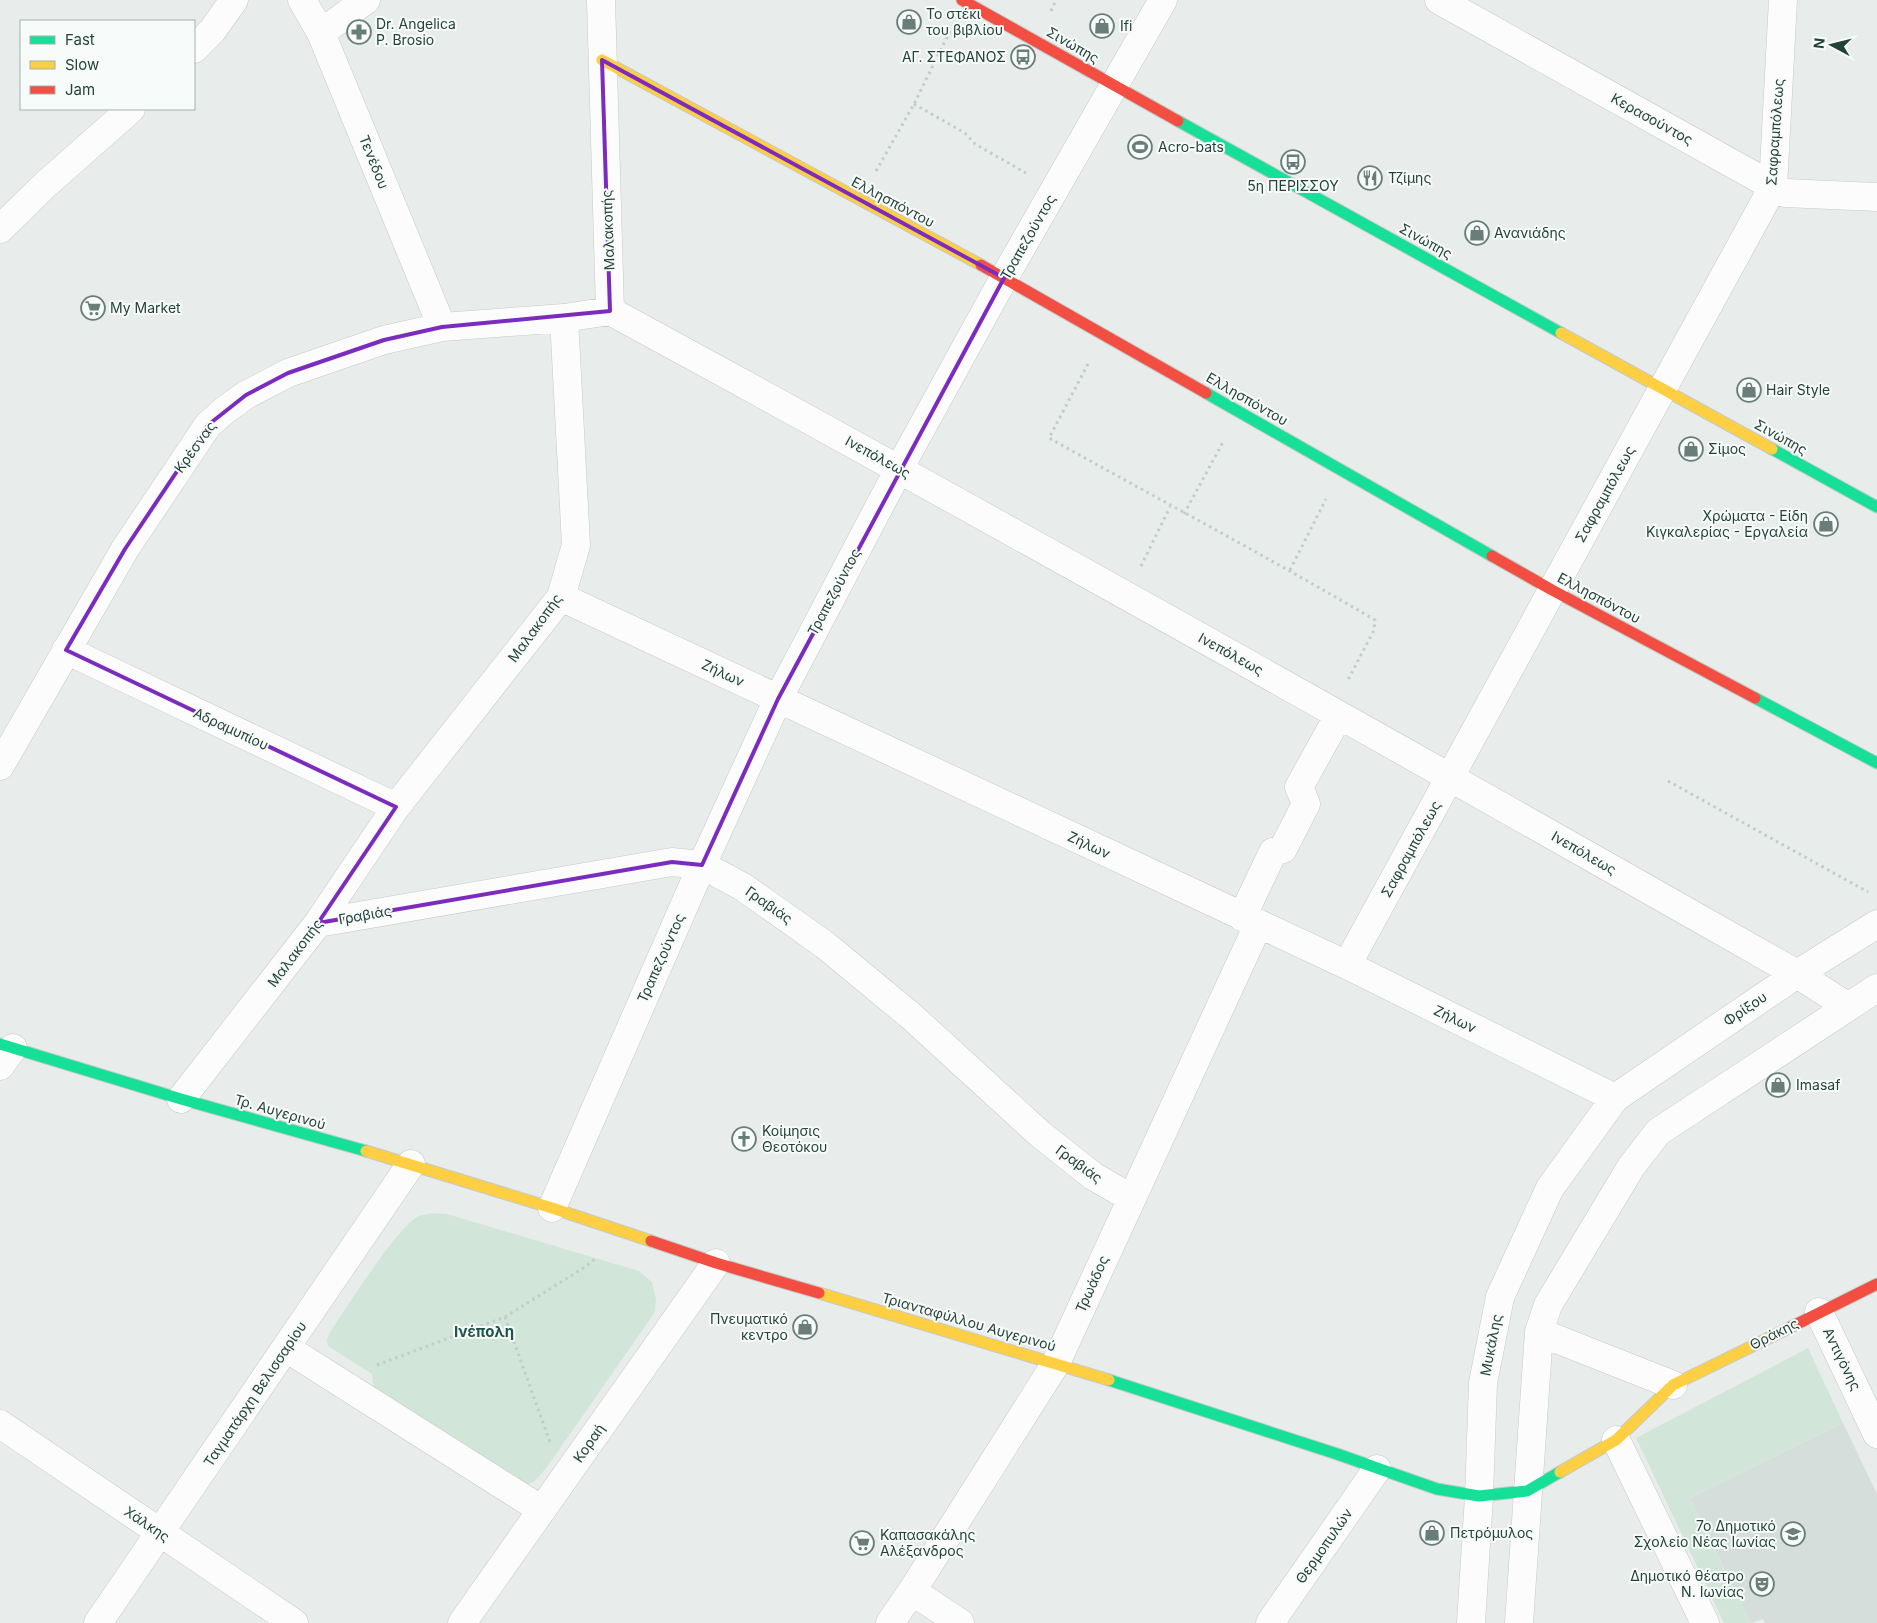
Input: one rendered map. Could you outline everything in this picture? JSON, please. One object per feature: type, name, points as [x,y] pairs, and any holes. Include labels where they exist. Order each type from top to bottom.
[{"type":"street","points":[[195,48],[212,30],[234,0]]},
{"type":"street","name":"Τενέδου","points":[[302,0],[321,33],[442,327]]},
{"type":"street","points":[[321,33],[366,0]]},
{"type":"street","name":"Μαλακοπής","points":[[601,0],[610,311]]},
{"type":"street","name":"Τραπεζούντος","points":[[552,1208],[702,865],[778,699],[899,469],[1004,278],[1163,0]]},
{"type":"street","name":"Κερασούντος","points":[[1439,0],[1785,193],[1877,197]]},
{"type":"street","name":"Σαφραμπόλεως","points":[[1347,965],[1774,187],[1783,0]]},
{"type":"street","name":"Σινώπης","points":[[964,1],[1114,86],[1877,507]]},
{"type":"street","name":"Ελλησπόντου","points":[[602,60],[1004,278],[1552,590],[1877,763]]},
{"type":"street","points":[[0,229],[45,185],[130,110]]},
{"type":"street","points":[[564,318],[610,311]]},
{"type":"street","name":"Ινεπόλεως","points":[[610,311],[899,469],[1450,777],[1797,974],[1847,1006]]},
{"type":"street","name":"Μαλακοπής","points":[[181,1099],[318,923],[396,807],[561,596],[576,545],[564,318]]},
{"type":"street","name":"Κρέσνας","points":[[0,766],[125,550],[208,425],[225,410],[246,394],[288,373],[384,340],[442,327],[564,318]]},
{"type":"street","name":"Ζήλων","points":[[561,596],[1347,965],[1615,1098]]},
{"type":"street","name":"Αδραμυπίου","points":[[66,650],[396,807]]},
{"type":"street","name":"Τρωάδος","points":[[890,1623],[1056,1363],[1131,1198],[1250,921],[1273,852],[1283,848],[1306,804],[1299,787],[1335,713]]},
{"type":"street","name":"Γραβιάς","points":[[318,923],[672,862],[702,865],[744,886],[825,945],[911,1016],[1040,1134],[1093,1176],[1131,1198]]},
{"type":"street","name":"Φρίξου","points":[[1615,1098],[1797,974],[1877,924]]},
{"type":"street","points":[[1519,1623],[1539,1332],[1548,1305],[1631,1167],[1658,1132],[1877,988]]},
{"type":"street","name":"Τρ. Αυγερινού","points":[[4,1053],[181,1099],[411,1164],[552,1208]]},
{"type":"street","name":"Μυκάλης","points":[[1470,1623],[1479,1496],[1483,1383],[1500,1297],[1550,1188],[1615,1098]]},
{"type":"street","name":"Ταγματάρχη Βελισσαρίου","points":[[98,1623],[411,1164]]},
{"type":"street","name":"Τριανταφύλλου Αυγερινού","points":[[552,1208],[716,1263],[1056,1363],[1337,1454],[1377,1469]]},
{"type":"street","name":"Κοραή","points":[[462,1623],[716,1263]]},
{"type":"street","name":"Θράκης","points":[[1527,1491],[1616,1440],[1673,1385],[1877,1284]]},
{"type":"street","name":"Αντιγόνης","points":[[1819,1312],[1877,1434]]},
{"type":"street","points":[[1539,1332],[1673,1385]]},
{"type":"street","points":[[286,1348],[542,1510]]},
{"type":"street","name":"Χάλκης","points":[[0,1424],[294,1623]]},
{"type":"street","points":[[1616,1440],[1705,1623]]},
{"type":"street","points":[[1377,1469],[1438,1489],[1479,1496],[1527,1491]]},
{"type":"street","name":"Θερμοπυλών","points":[[1270,1623],[1377,1469]]},
{"type":"street","points":[[912,1591],[960,1623]]},
{"type":"path","points":[[859,201],[914,104],[964,1]]},
{"type":"path","points":[[914,104],[965,133],[975,144],[1054,190]]},
{"type":"path","points":[[1103,334],[1050,438],[1184,514],[1290,570],[1375,620],[1374,630],[1335,713]]},
{"type":"path","points":[[1184,514],[1240,412]]},
{"type":"path","points":[[1290,570],[1341,470]]},
{"type":"path","points":[[1126,596],[1170,506]]},
{"type":"path","points":[[1668,780],[1868,892]]},
{"type":"path","points":[[336,1380],[505,1317],[584,1267],[626,1233]]},
{"type":"path","points":[[505,1317],[564,1480]]},
{"type":"highlighted area","points":[[602,60],[1004,278],[778,699],[702,865],[672,862],[318,923],[396,807],[66,650],[125,549],[208,425],[246,395],[288,373],[384,340],[442,327],[610,311]]},
{"type":"shaded area","name":"7ο Δημοτικό Σχολείο Νέας Ιωνίας","points":[[1843,1423],[1877,1494],[1877,1623],[1765,1623],[1763,1619],[1751,1623],[1690,1498]]},
{"type":"green space","points":[[435,1213],[447,1214],[639,1271],[652,1282],[656,1299],[655,1312],[547,1467],[535,1481],[520,1487],[374,1390],[372,1374],[328,1346],[327,1340],[330,1332],[398,1235],[419,1216]]},
{"type":"green space","points":[[1808,1348],[1843,1423],[1690,1498],[1751,1623],[1724,1623],[1636,1438]]},
{"type":"traffic: fast","points":[[1178,121],[1561,333]]},
{"type":"traffic: fast","points":[[1206,393],[1492,556]]},
{"type":"traffic: fast","points":[[1772,449],[1877,507]]},
{"type":"traffic: fast","points":[[1755,698],[1877,763]]},
{"type":"traffic: fast","points":[[0,1044],[181,1099],[366,1151]]},
{"type":"traffic: fast","points":[[1109,1380],[1337,1454],[1437,1489],[1479,1496],[1527,1491],[1560,1472]]},
{"type":"traffic: slow","points":[[602,60],[981,265]]},
{"type":"traffic: slow","points":[[1561,333],[1772,449]]},
{"type":"traffic: slow","points":[[366,1151],[552,1208],[651,1241]]},
{"type":"traffic: slow","points":[[819,1293],[1109,1380]]},
{"type":"traffic: slow","points":[[1560,1472],[1616,1440],[1673,1385],[1791,1327]]},
{"type":"traffic: jam","points":[[962,0],[1178,121]]},
{"type":"traffic: jam","points":[[981,265],[1206,393]]},
{"type":"traffic: jam","points":[[1492,556],[1755,698]]},
{"type":"traffic: jam","points":[[651,1241],[716,1263],[819,1293]]},
{"type":"traffic: jam","points":[[1791,1327],[1877,1284]]},
{"type":"place","name":"Το στέκι του βιβλίου","points":[[909,22]]},
{"type":"place","name":"Ifi","points":[[1102,26]]},
{"type":"place","name":"Dr. Angelica P. Brosio","points":[[359,32]]},
{"type":"place","name":"ΑΓ. ΣΤΕΦΑΝΟΣ","points":[[1023,57]]},
{"type":"place","name":"Acro-bats","points":[[1140,147]]},
{"type":"place","name":"5η ΠΕΡΙΣΣΟΥ","points":[[1293,162]]},
{"type":"place","name":"Τζίμης","points":[[1370,178]]},
{"type":"place","name":"Ανανιάδης","points":[[1477,233]]},
{"type":"place","name":"My Market","points":[[93,308]]},
{"type":"place","name":"Hair Style","points":[[1749,390]]},
{"type":"place","name":"Σίμος","points":[[1691,449]]},
{"type":"place","name":"Χρώματα - Είδη Κιγκαλερίας - Εργαλεία","points":[[1826,524]]},
{"type":"place","name":"Imasaf","points":[[1778,1085]]},
{"type":"place","name":"Κοίμησις Θεοτόκου","points":[[744,1139]]},
{"type":"place","name":"Πνευματικό κεντρο","points":[[805,1327]]},
{"type":"place","name":"Πετρόμυλος","points":[[1432,1533]]},
{"type":"place","name":"7ο Δημοτικό Σχολείο Νέας Ιωνίας","points":[[1793,1534]]},
{"type":"place","name":"Καπασακάλης Αλέξανδρος","points":[[862,1543]]},
{"type":"place","name":"Δημοτικό θέατρο Ν. Ιωνίας","points":[[1762,1584]]},
{"type":"district","name":"Ινέπολη","points":[[484,1332]]}]
